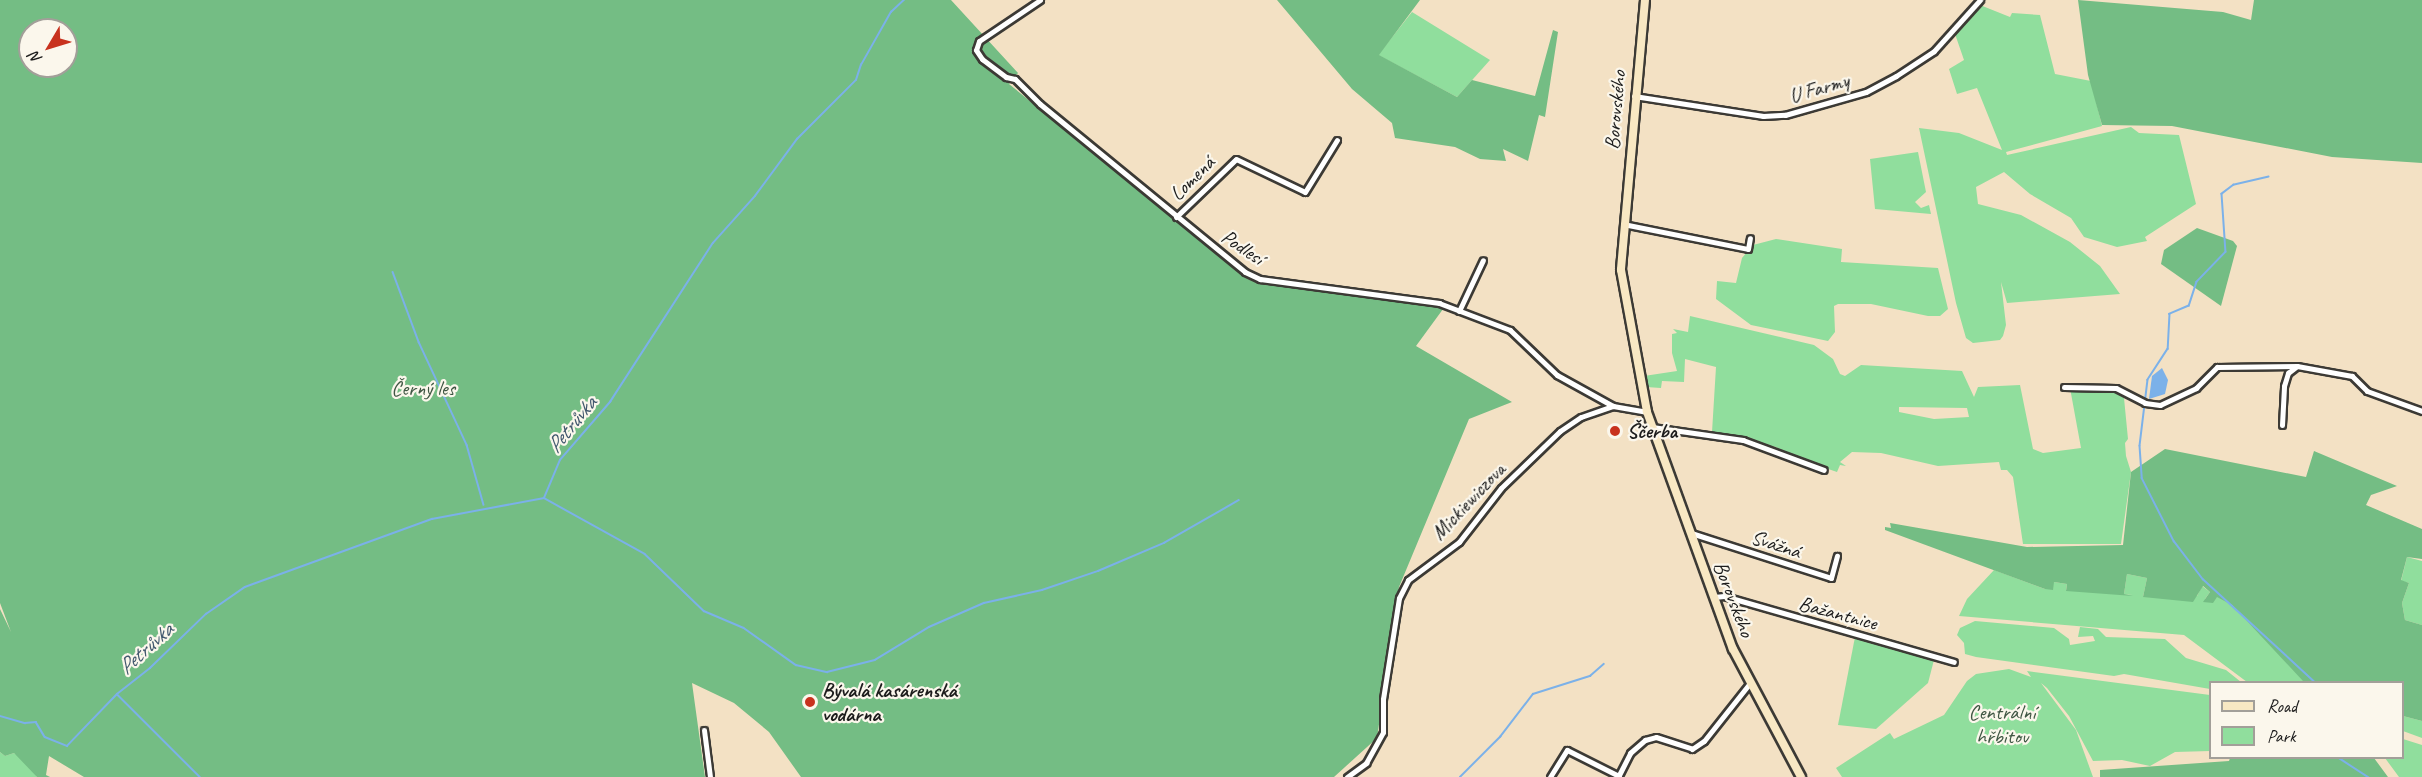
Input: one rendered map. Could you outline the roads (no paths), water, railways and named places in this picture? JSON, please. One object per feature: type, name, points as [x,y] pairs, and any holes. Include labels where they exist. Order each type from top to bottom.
[{"type":"main road","name":"Borovského","points":[[1645,0],[1634,96],[1621,270],[1647,412],[1650,426],[1714,597],[1750,683],[1801,777]]},
{"type":"street","name":"Podlesí","points":[[1040,0],[979,41],[976,50],[1245,272],[1260,279],[1439,303],[1510,330],[1557,375],[1613,406]]},
{"type":"street","name":"U Farmy","points":[[1634,96],[1763,116],[1785,116],[1866,92],[1896,76],[1934,51],[1980,0]]},
{"type":"street","name":"Lomená","points":[[1176,217],[1236,159],[1305,192],[1337,140]]},
{"type":"street","points":[[1623,224],[1748,249],[1750,238]]},
{"type":"street","points":[[1458,311],[1483,260]]},
{"type":"street","points":[[2282,425],[2284,386],[2288,373],[2297,366]]},
{"type":"street","points":[[2064,387],[2116,388],[2145,403],[2160,405],[2196,388],[2217,367],[2297,366],[2352,376],[2367,391],[2422,411]]},
{"type":"street","name":"Mickiewiczova","points":[[1347,777],[1366,763],[1383,732],[1383,699],[1399,598],[1408,580],[1459,542],[1501,488],[1553,437],[1581,417],[1613,406],[1647,412]]},
{"type":"street","points":[[1650,426],[1743,440],[1824,470]]},
{"type":"street","name":"Svážná","points":[[1690,532],[1831,578],[1837,556]]},
{"type":"street","name":"Bažantnice","points":[[1714,597],[1724,596],[1954,662]]},
{"type":"street","points":[[1550,777],[1567,750],[1619,777],[1630,753],[1645,740],[1656,737],[1692,749],[1704,741],[1750,683]]},
{"type":"street","points":[[704,730],[710,777]]},
{"type":"water","points":[[2162,368],[2168,380],[2165,394],[2149,399],[2152,376]]},
{"type":"waterway","name":"Petrůvka","points":[[0,716],[25,723],[36,722],[45,737],[67,746],[117,694],[150,668],[206,614],[245,587],[432,519],[544,498],[560,460],[610,402],[713,243],[755,196],[797,139],[856,80],[861,65],[891,12],[904,0]]},
{"type":"waterway","points":[[2269,177],[2234,185],[2222,194],[2226,252],[2197,282],[2189,306],[2170,314],[2168,349],[2148,380],[2140,446],[2142,478],[2174,541],[2203,579],[2314,681]]},
{"type":"waterway","points":[[393,272],[419,342],[467,445],[484,505]]},
{"type":"waterway","points":[[544,498],[645,554],[704,611],[744,628],[796,665],[827,672],[875,660],[929,627],[984,603],[1042,590],[1098,571],[1164,543],[1239,500]]},
{"type":"waterway","points":[[1460,777],[1500,737],[1533,694],[1590,676],[1604,664]]},
{"type":"waterway","points":[[118,695],[200,777]]},
{"type":"waterway","points":[[2341,759],[2368,777]]},
{"type":"place","name":"Ščerba","points":[[1615,431]]},
{"type":"place","name":"Bývalá kasárenská vodárna","points":[[810,702]]},
{"type":"park label","name":"Černý les","points":[[423,388]]},
{"type":"park label","name":"Centrální hřbitov","points":[[2002,724]]}]
